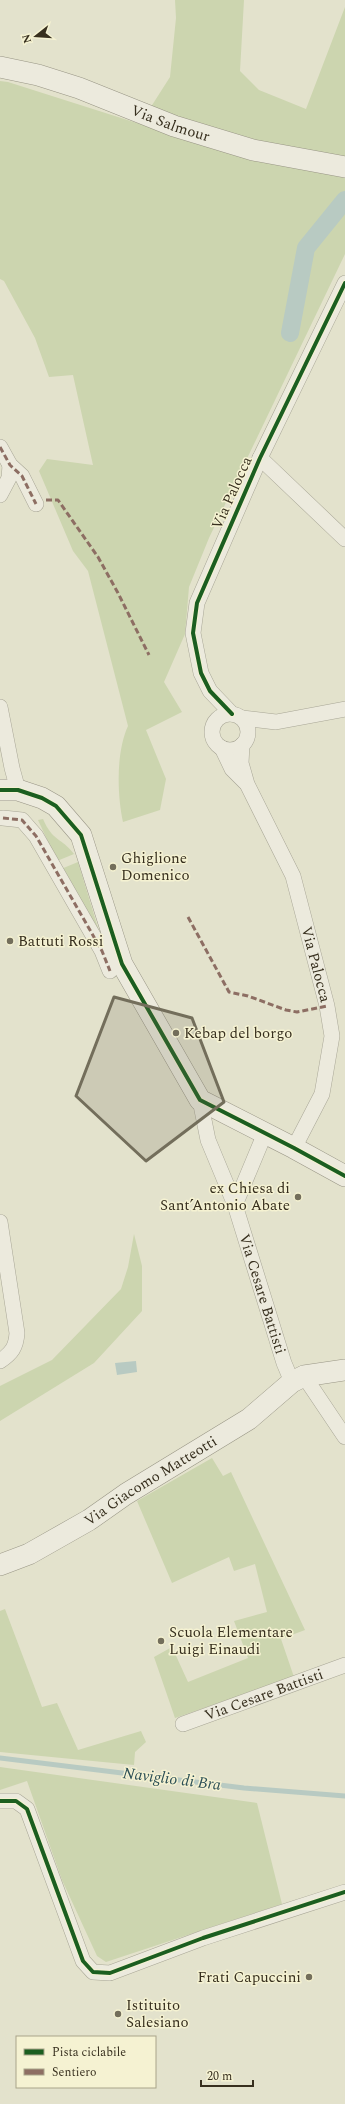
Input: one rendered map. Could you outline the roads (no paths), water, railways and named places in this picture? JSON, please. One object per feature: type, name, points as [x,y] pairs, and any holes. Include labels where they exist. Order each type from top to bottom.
[{"type":"main road","name":"Via Salmour","points":[[0,67],[38,75],[79,88],[174,126],[254,150],[345,167]]},
{"type":"main road","points":[[9,790],[42,798],[56,806],[81,835],[122,964],[200,1100],[345,1176]]},
{"type":"main road","points":[[298,1379],[345,1370]]},
{"type":"main road","name":"Via Giacomo Matteotti","points":[[0,1565],[28,1554],[89,1520],[126,1494],[249,1419],[298,1379]]},
{"type":"street","name":"Via Palocca","points":[[247,784],[232,769],[222,748],[213,738],[212,732],[215,722],[210,691],[201,673],[193,633],[197,603],[260,458],[343,291]]},
{"type":"street","points":[[0,447],[10,465],[22,476],[36,504]]},
{"type":"street","name":"Via Palocca","points":[[260,458],[345,539]]},
{"type":"street","points":[[0,495],[9,478],[10,465]]},
{"type":"street","name":"Via Palocca","points":[[210,691],[248,727],[241,763],[247,784],[293,876],[327,1006],[332,1036],[322,1094],[294,1148]]},
{"type":"street","points":[[0,707],[12,768],[9,790]]},
{"type":"street","points":[[215,722],[220,716],[237,716],[276,722],[345,709]]},
{"type":"street","points":[[222,748],[232,750],[276,722]]},
{"type":"street","points":[[4,818],[22,820],[36,836],[102,951],[110,972]]},
{"type":"street","name":"Via Cesare Battisti","points":[[200,1100],[208,1140],[235,1205],[284,1363],[345,1437]]},
{"type":"street","points":[[235,1205],[265,1133]]},
{"type":"street","points":[[0,1222],[17,1333],[16,1344],[12,1351],[0,1361]]},
{"type":"street","name":"Via Cesare Battisti","points":[[183,1724],[345,1665]]},
{"type":"street","points":[[0,1801],[16,1801],[27,1809],[83,1961],[93,1972],[110,1973],[203,1938],[345,1892]]},
{"type":"waterway","points":[[290,333],[306,248],[345,200]]},
{"type":"waterway","name":"Naviglio di Bra","points":[[0,1758],[244,1788],[345,1796]]},
{"type":"place","name":"Ghiglione Domenico","points":[[113,867]]},
{"type":"place","name":"Battuti Rossi","points":[[10,941]]},
{"type":"place","name":"Kebap del borgo","points":[[176,1033]]},
{"type":"place","name":"ex Chiesa di Sant’Antonio Abate","points":[[298,1197]]},
{"type":"place","name":"Scuola Elementare Luigi Einaudi","points":[[161,1641]]},
{"type":"place","name":"Frati Capuccini","points":[[309,1977]]},
{"type":"place","name":"Istituito Salesiano","points":[[118,2014]]}]
